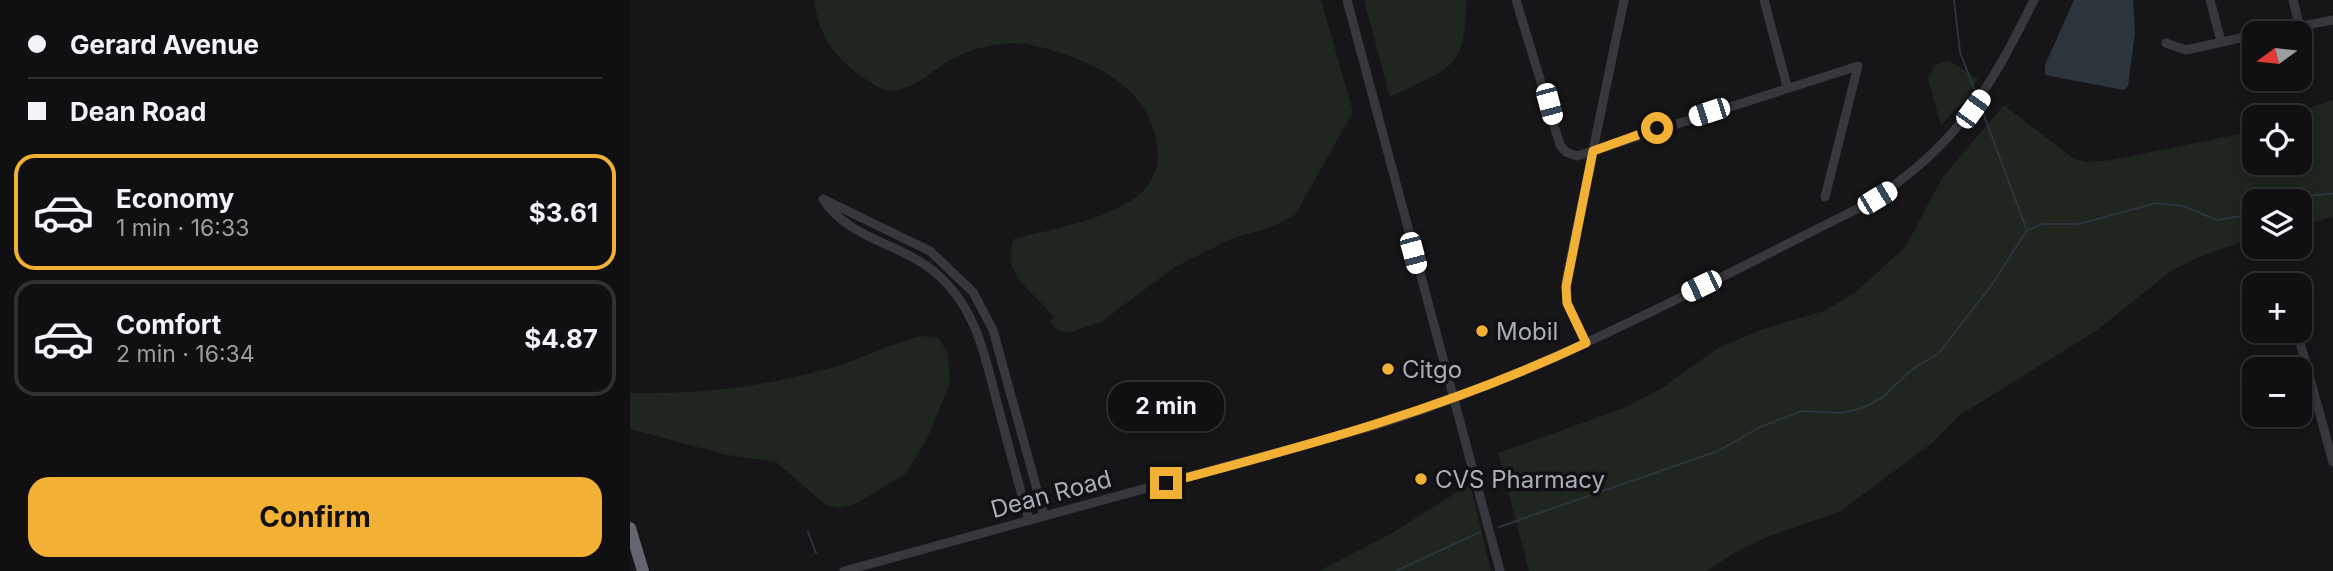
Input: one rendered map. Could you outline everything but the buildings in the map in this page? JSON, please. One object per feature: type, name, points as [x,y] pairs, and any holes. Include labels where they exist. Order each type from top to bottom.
[{"type":"highway","points":[[630,528],[643,571]]},
{"type":"street","points":[[1347,0],[1500,571]]},
{"type":"street","points":[[1516,0],[1560,145],[1566,152],[1577,156],[1787,86],[1858,66],[1825,197]]},
{"type":"street","points":[[1586,343],[1567,303],[1566,287],[1624,0]]},
{"type":"street","points":[[1764,0],[1787,86]]},
{"type":"street","name":"Dean Road","points":[[837,571],[1364,429],[1453,400],[1586,343],[1863,206],[1918,169],[1962,124],[2002,64],[2034,0]]},
{"type":"street","points":[[2210,0],[2221,41]]},
{"type":"street","points":[[2293,0],[2298,21]]},
{"type":"street","points":[[2312,25],[2333,20]]},
{"type":"street","points":[[2166,43],[2183,50],[2242,37]]},
{"type":"street","points":[[1029,520],[987,359],[967,310],[936,273],[915,258],[840,222],[823,199],[930,251],[973,292],[993,330],[1044,515]]},
{"type":"street","points":[[2300,343],[2333,462]]},
{"type":"shaded area","points":[[814,0],[1321,0],[1353,112],[1295,215],[1272,227],[1233,238],[1175,267],[1101,322],[1069,333],[1056,329],[1050,322],[1053,317],[1046,307],[1015,274],[1011,252],[1014,239],[1095,217],[1126,204],[1139,195],[1153,176],[1158,159],[1154,130],[1145,110],[1116,80],[1098,69],[1057,52],[1015,43],[973,50],[945,63],[903,89],[883,90],[857,73],[836,54],[822,30]]},
{"type":"shaded area","points":[[1364,0],[1466,0],[1465,24],[1458,54],[1440,72],[1390,97]]},
{"type":"shaded area","points":[[2074,0],[2133,0],[2135,33],[2128,86],[2124,90],[2045,75],[2045,65]]},
{"type":"shaded area","points":[[1948,60],[1978,79],[1965,100],[1941,125],[1928,79],[1935,65]]},
{"type":"shaded area","points":[[2333,100],[2333,217],[2312,222],[2312,189],[2242,189],[2242,241],[2171,271],[2096,331],[1960,415],[1932,443],[1841,511],[1762,539],[1707,571],[1529,571],[1498,453],[1624,408],[1662,388],[1718,348],[1763,329],[1824,311],[1856,292],[1906,246],[1942,178],[2004,105],[2074,159],[2087,162],[2113,160],[2242,133],[2242,175],[2312,175],[2312,107]]},
{"type":"shaded area","points":[[921,336],[939,338],[948,354],[950,383],[926,441],[905,474],[855,504],[839,508],[826,505],[776,462],[727,455],[630,429],[630,393],[703,391],[775,381],[836,366]]},
{"type":"shaded area","points":[[1470,484],[1491,571],[1319,571],[1392,533]]},
{"type":"waterway","points":[[1954,0],[1960,52],[1976,94]]},
{"type":"waterway","points":[[1979,102],[2026,228]]},
{"type":"waterway","points":[[2312,195],[2333,193]]},
{"type":"waterway","points":[[1499,527],[1718,451],[1760,427],[1803,411],[1842,413],[1863,408],[1883,397],[1911,370],[1939,353],[1993,283],[2027,230],[2043,224],[2079,224],[2156,203],[2183,206],[2217,220],[2242,216]]},
{"type":"waterway","points":[[808,532],[816,553]]},
{"type":"waterway","points":[[1396,571],[1480,532]]},
{"type":"place","name":"Mobil","points":[[1482,331]]},
{"type":"place","name":"Citgo","points":[[1388,369]]},
{"type":"place","name":"CVS Pharmacy","points":[[1421,479]]},
{"type":"route","points":[[1166,483],[1364,429],[1453,400],[1586,343],[1567,303],[1566,287],[1593,151],[1657,128]]}]
